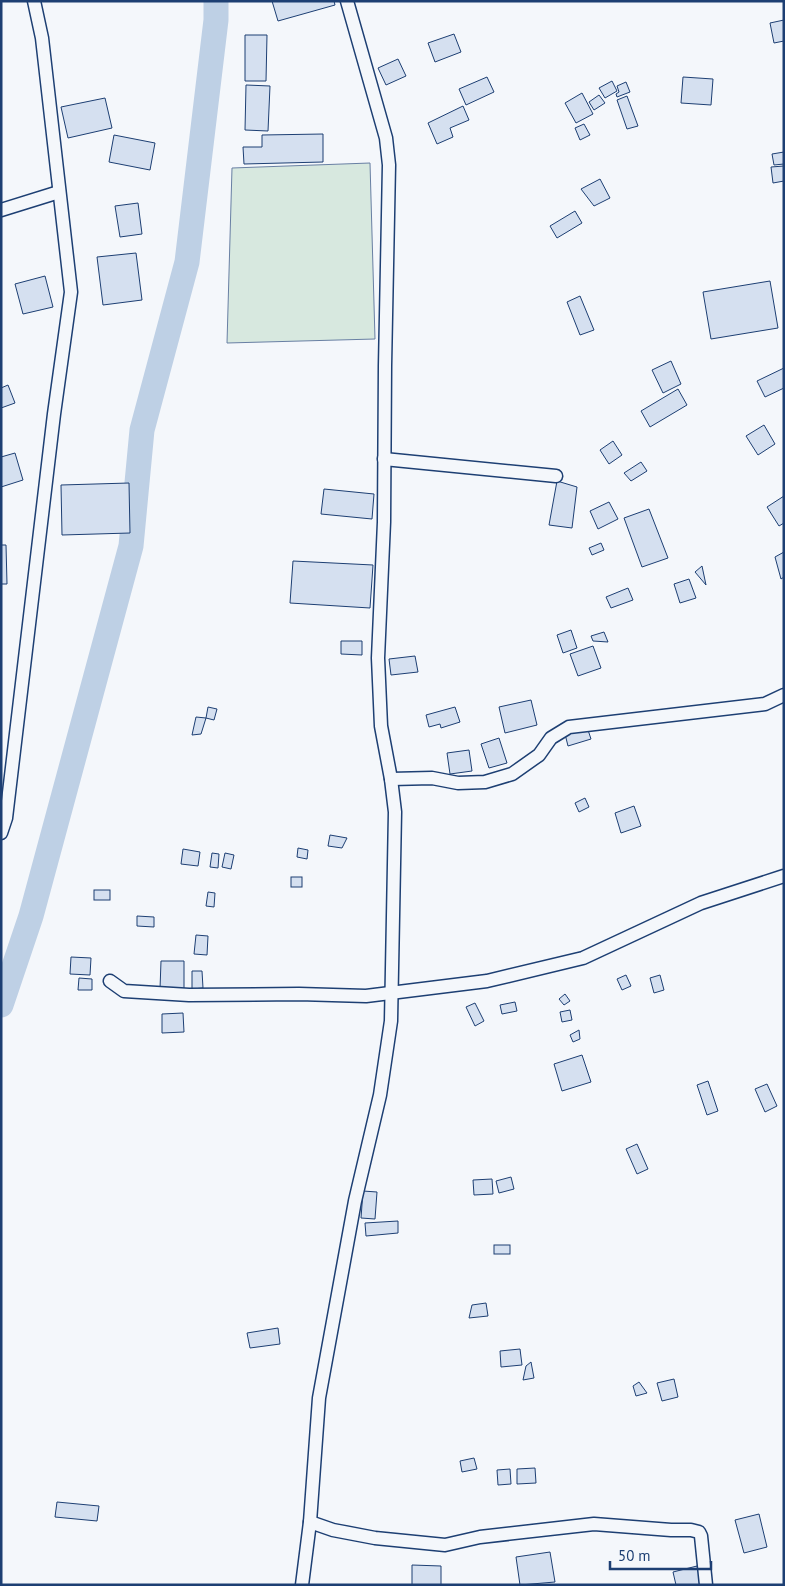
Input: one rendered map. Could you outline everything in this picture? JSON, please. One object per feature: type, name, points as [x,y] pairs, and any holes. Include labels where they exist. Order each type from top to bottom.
[{"type":"street","points":[[1,834],[6,818],[54,414],[71,292],[42,38],[34,1]]},
{"type":"street","points":[[302,1585],[310,1522],[319,1398],[355,1201],[380,1096],[390,1021],[391,994],[394,812],[391,779],[381,726],[378,658],[384,522],[389,165],[386,138],[347,1]]},
{"type":"street","points":[[1,210],[59,192]]},
{"type":"street","points":[[384,458],[556,476]]},
{"type":"street","points":[[391,779],[432,778],[458,783],[485,782],[512,774],[539,756],[551,738],[569,726],[765,704],[784,695]]},
{"type":"street","points":[[110,982],[124,991],[189,995],[299,994],[366,996],[487,981],[583,958],[701,903],[784,876]]},
{"type":"street","points":[[310,1522],[333,1530],[375,1538],[445,1545],[480,1537],[594,1524],[691,1530],[699,1532],[706,1585]]},
{"type":"shaded area","points":[[370,163],[375,339],[227,343],[232,168]]},
{"type":"building","points":[[272,1],[334,1],[335,5],[278,21]]},
{"type":"building","points":[[784,20],[784,41],[774,43],[770,23]]},
{"type":"building","points":[[454,34],[461,52],[435,62],[428,43]]},
{"type":"building","points":[[245,35],[267,35],[266,81],[245,81]]},
{"type":"building","points":[[398,59],[406,76],[386,85],[378,68]]},
{"type":"building","points":[[487,77],[494,92],[466,105],[459,89]]},
{"type":"building","points":[[683,77],[713,79],[711,105],[681,103]]},
{"type":"building","points":[[612,81],[617,91],[605,98],[599,88]]},
{"type":"building","points":[[626,82],[630,92],[617,97],[616,94],[619,92],[617,86]]},
{"type":"building","points":[[246,85],[270,86],[268,131],[245,130]]},
{"type":"building","points":[[582,93],[593,114],[576,123],[565,103]]},
{"type":"building","points":[[599,95],[605,103],[594,110],[589,102]]},
{"type":"building","points":[[627,96],[638,126],[627,129],[617,100]]},
{"type":"building","points":[[105,98],[112,128],[68,138],[61,107]]},
{"type":"building","points":[[463,106],[469,120],[450,128],[453,137],[437,144],[428,123]]},
{"type":"building","points":[[584,124],[590,135],[580,140],[575,128]]},
{"type":"building","points":[[323,134],[323,162],[244,164],[243,147],[262,147],[262,135]]},
{"type":"building","points":[[114,135],[155,143],[150,170],[109,162]]},
{"type":"building","points":[[784,152],[784,164],[774,165],[772,154]]},
{"type":"building","points":[[784,166],[784,181],[773,183],[771,167]]},
{"type":"building","points":[[600,179],[610,198],[594,206],[581,189]]},
{"type":"building","points":[[138,203],[142,234],[120,237],[115,206]]},
{"type":"building","points":[[575,211],[582,223],[557,238],[550,226]]},
{"type":"building","points":[[136,253],[142,300],[103,305],[97,257]]},
{"type":"building","points":[[45,276],[53,307],[23,314],[15,284]]},
{"type":"building","points":[[770,281],[778,328],[711,339],[703,292]]},
{"type":"building","points":[[580,296],[594,330],[580,335],[567,302]]},
{"type":"building","points":[[671,361],[681,384],[663,393],[652,370]]},
{"type":"building","points":[[784,368],[784,388],[765,397],[757,381]]},
{"type":"building","points":[[8,385],[15,403],[1,408],[1,388]]},
{"type":"building","points":[[678,389],[687,405],[650,427],[641,411]]},
{"type":"building","points":[[764,425],[775,444],[758,455],[746,436]]},
{"type":"building","points":[[613,441],[622,455],[609,464],[600,450]]},
{"type":"building","points":[[15,453],[23,480],[1,487],[1,457]]},
{"type":"building","points":[[641,462],[647,471],[631,481],[624,473]]},
{"type":"building","points":[[557,481],[577,487],[572,528],[549,525]]},
{"type":"building","points":[[129,483],[130,533],[62,535],[61,485]]},
{"type":"building","points":[[324,489],[374,494],[372,519],[321,514]]},
{"type":"building","points":[[784,496],[784,523],[779,526],[767,507]]},
{"type":"building","points":[[609,502],[618,519],[598,529],[590,511]]},
{"type":"building","points":[[649,509],[668,558],[642,567],[624,518]]},
{"type":"building","points":[[601,543],[604,550],[592,555],[589,548]]},
{"type":"building","points":[[1,545],[6,545],[7,584],[1,584]]},
{"type":"building","points":[[784,552],[784,577],[781,579],[775,557]]},
{"type":"building","points":[[293,561],[373,565],[370,608],[290,603]]},
{"type":"building","points":[[702,566],[706,585],[695,572]]},
{"type":"building","points":[[689,579],[696,598],[680,603],[674,584]]},
{"type":"building","points":[[628,588],[633,600],[611,608],[606,597]]},
{"type":"building","points":[[571,630],[577,648],[563,653],[557,635]]},
{"type":"building","points":[[604,632],[608,642],[593,641],[591,636]]},
{"type":"building","points":[[341,641],[362,641],[362,655],[341,654]]},
{"type":"building","points":[[593,646],[601,668],[578,676],[570,654]]},
{"type":"building","points":[[415,656],[418,672],[391,675],[389,659]]},
{"type":"building","points":[[531,700],[537,725],[505,733],[499,707]]},
{"type":"building","points":[[208,707],[217,709],[214,720],[206,718]]},
{"type":"building","points":[[455,707],[460,722],[441,728],[440,724],[429,727],[426,715]]},
{"type":"building","points":[[196,717],[206,718],[201,734],[192,735]]},
{"type":"building","points":[[587,727],[591,739],[568,746],[565,734]]},
{"type":"building","points":[[499,738],[507,763],[489,768],[481,744]]},
{"type":"building","points":[[469,750],[472,771],[450,774],[447,753]]},
{"type":"building","points":[[585,798],[589,807],[579,812],[575,803]]},
{"type":"building","points":[[634,806],[641,826],[621,833],[615,813]]},
{"type":"building","points":[[330,835],[347,838],[342,848],[328,846]]},
{"type":"building","points":[[298,848],[308,850],[307,859],[297,857]]},
{"type":"building","points":[[183,849],[200,852],[198,866],[181,864]]},
{"type":"building","points":[[212,853],[219,854],[218,868],[210,867]]},
{"type":"building","points":[[225,853],[234,855],[231,869],[222,867]]},
{"type":"building","points":[[291,877],[302,877],[302,887],[291,887]]},
{"type":"building","points":[[94,890],[110,890],[110,900],[94,900]]},
{"type":"building","points":[[208,892],[215,893],[214,907],[206,906]]},
{"type":"building","points":[[137,916],[154,917],[154,927],[137,926]]},
{"type":"building","points":[[196,935],[208,936],[207,955],[194,954]]},
{"type":"building","points":[[71,957],[91,958],[90,975],[70,974]]},
{"type":"building","points":[[161,961],[184,961],[184,989],[160,989]]},
{"type":"building","points":[[192,971],[202,971],[203,988],[192,989]]},
{"type":"building","points":[[626,975],[631,986],[622,990],[617,979]]},
{"type":"building","points":[[660,975],[664,990],[654,993],[650,978]]},
{"type":"building","points":[[79,978],[92,979],[92,990],[78,990]]},
{"type":"building","points":[[565,994],[570,1001],[564,1005],[559,999]]},
{"type":"building","points":[[515,1002],[517,1011],[502,1014],[500,1005]]},
{"type":"building","points":[[475,1003],[484,1021],[475,1026],[466,1007]]},
{"type":"building","points":[[570,1010],[572,1020],[562,1022],[560,1012]]},
{"type":"building","points":[[183,1013],[184,1032],[162,1033],[162,1014]]},
{"type":"building","points":[[579,1030],[580,1039],[573,1042],[570,1035]]},
{"type":"building","points":[[582,1055],[591,1082],[562,1091],[554,1064]]},
{"type":"building","points":[[708,1081],[718,1111],[707,1115],[697,1085]]},
{"type":"building","points":[[767,1084],[777,1106],[765,1112],[755,1089]]},
{"type":"building","points":[[637,1144],[648,1169],[637,1174],[626,1149]]},
{"type":"building","points":[[511,1177],[514,1189],[499,1193],[496,1181]]},
{"type":"building","points":[[492,1179],[493,1194],[474,1195],[473,1180]]},
{"type":"building","points":[[363,1191],[377,1192],[375,1219],[361,1218]]},
{"type":"building","points":[[398,1221],[398,1233],[366,1236],[365,1223]]},
{"type":"building","points":[[494,1245],[510,1245],[510,1254],[494,1254]]},
{"type":"building","points":[[486,1303],[488,1316],[469,1318],[472,1305]]},
{"type":"building","points":[[278,1328],[280,1344],[250,1348],[247,1333]]},
{"type":"building","points":[[520,1349],[522,1365],[501,1367],[500,1351]]},
{"type":"building","points":[[531,1362],[534,1378],[523,1380],[526,1366]]},
{"type":"building","points":[[674,1379],[678,1397],[662,1401],[657,1383]]},
{"type":"building","points":[[639,1382],[647,1393],[636,1396],[633,1386]]},
{"type":"building","points":[[474,1458],[477,1469],[462,1472],[460,1461]]},
{"type":"building","points":[[535,1468],[536,1483],[517,1484],[517,1469]]},
{"type":"building","points":[[510,1469],[511,1484],[498,1485],[497,1470]]},
{"type":"building","points":[[57,1502],[99,1506],[97,1521],[55,1517]]},
{"type":"building","points":[[759,1514],[767,1547],[744,1553],[735,1520]]},
{"type":"building","points":[[550,1552],[555,1582],[520,1585],[516,1557]]},
{"type":"building","points":[[412,1565],[441,1566],[441,1585],[412,1585]]},
{"type":"building","points":[[697,1566],[702,1585],[676,1585],[673,1572]]},
{"type":"waterway","points":[[1,1005],[31,916],[131,546],[142,430],[187,262],[216,20],[216,1]]}]
